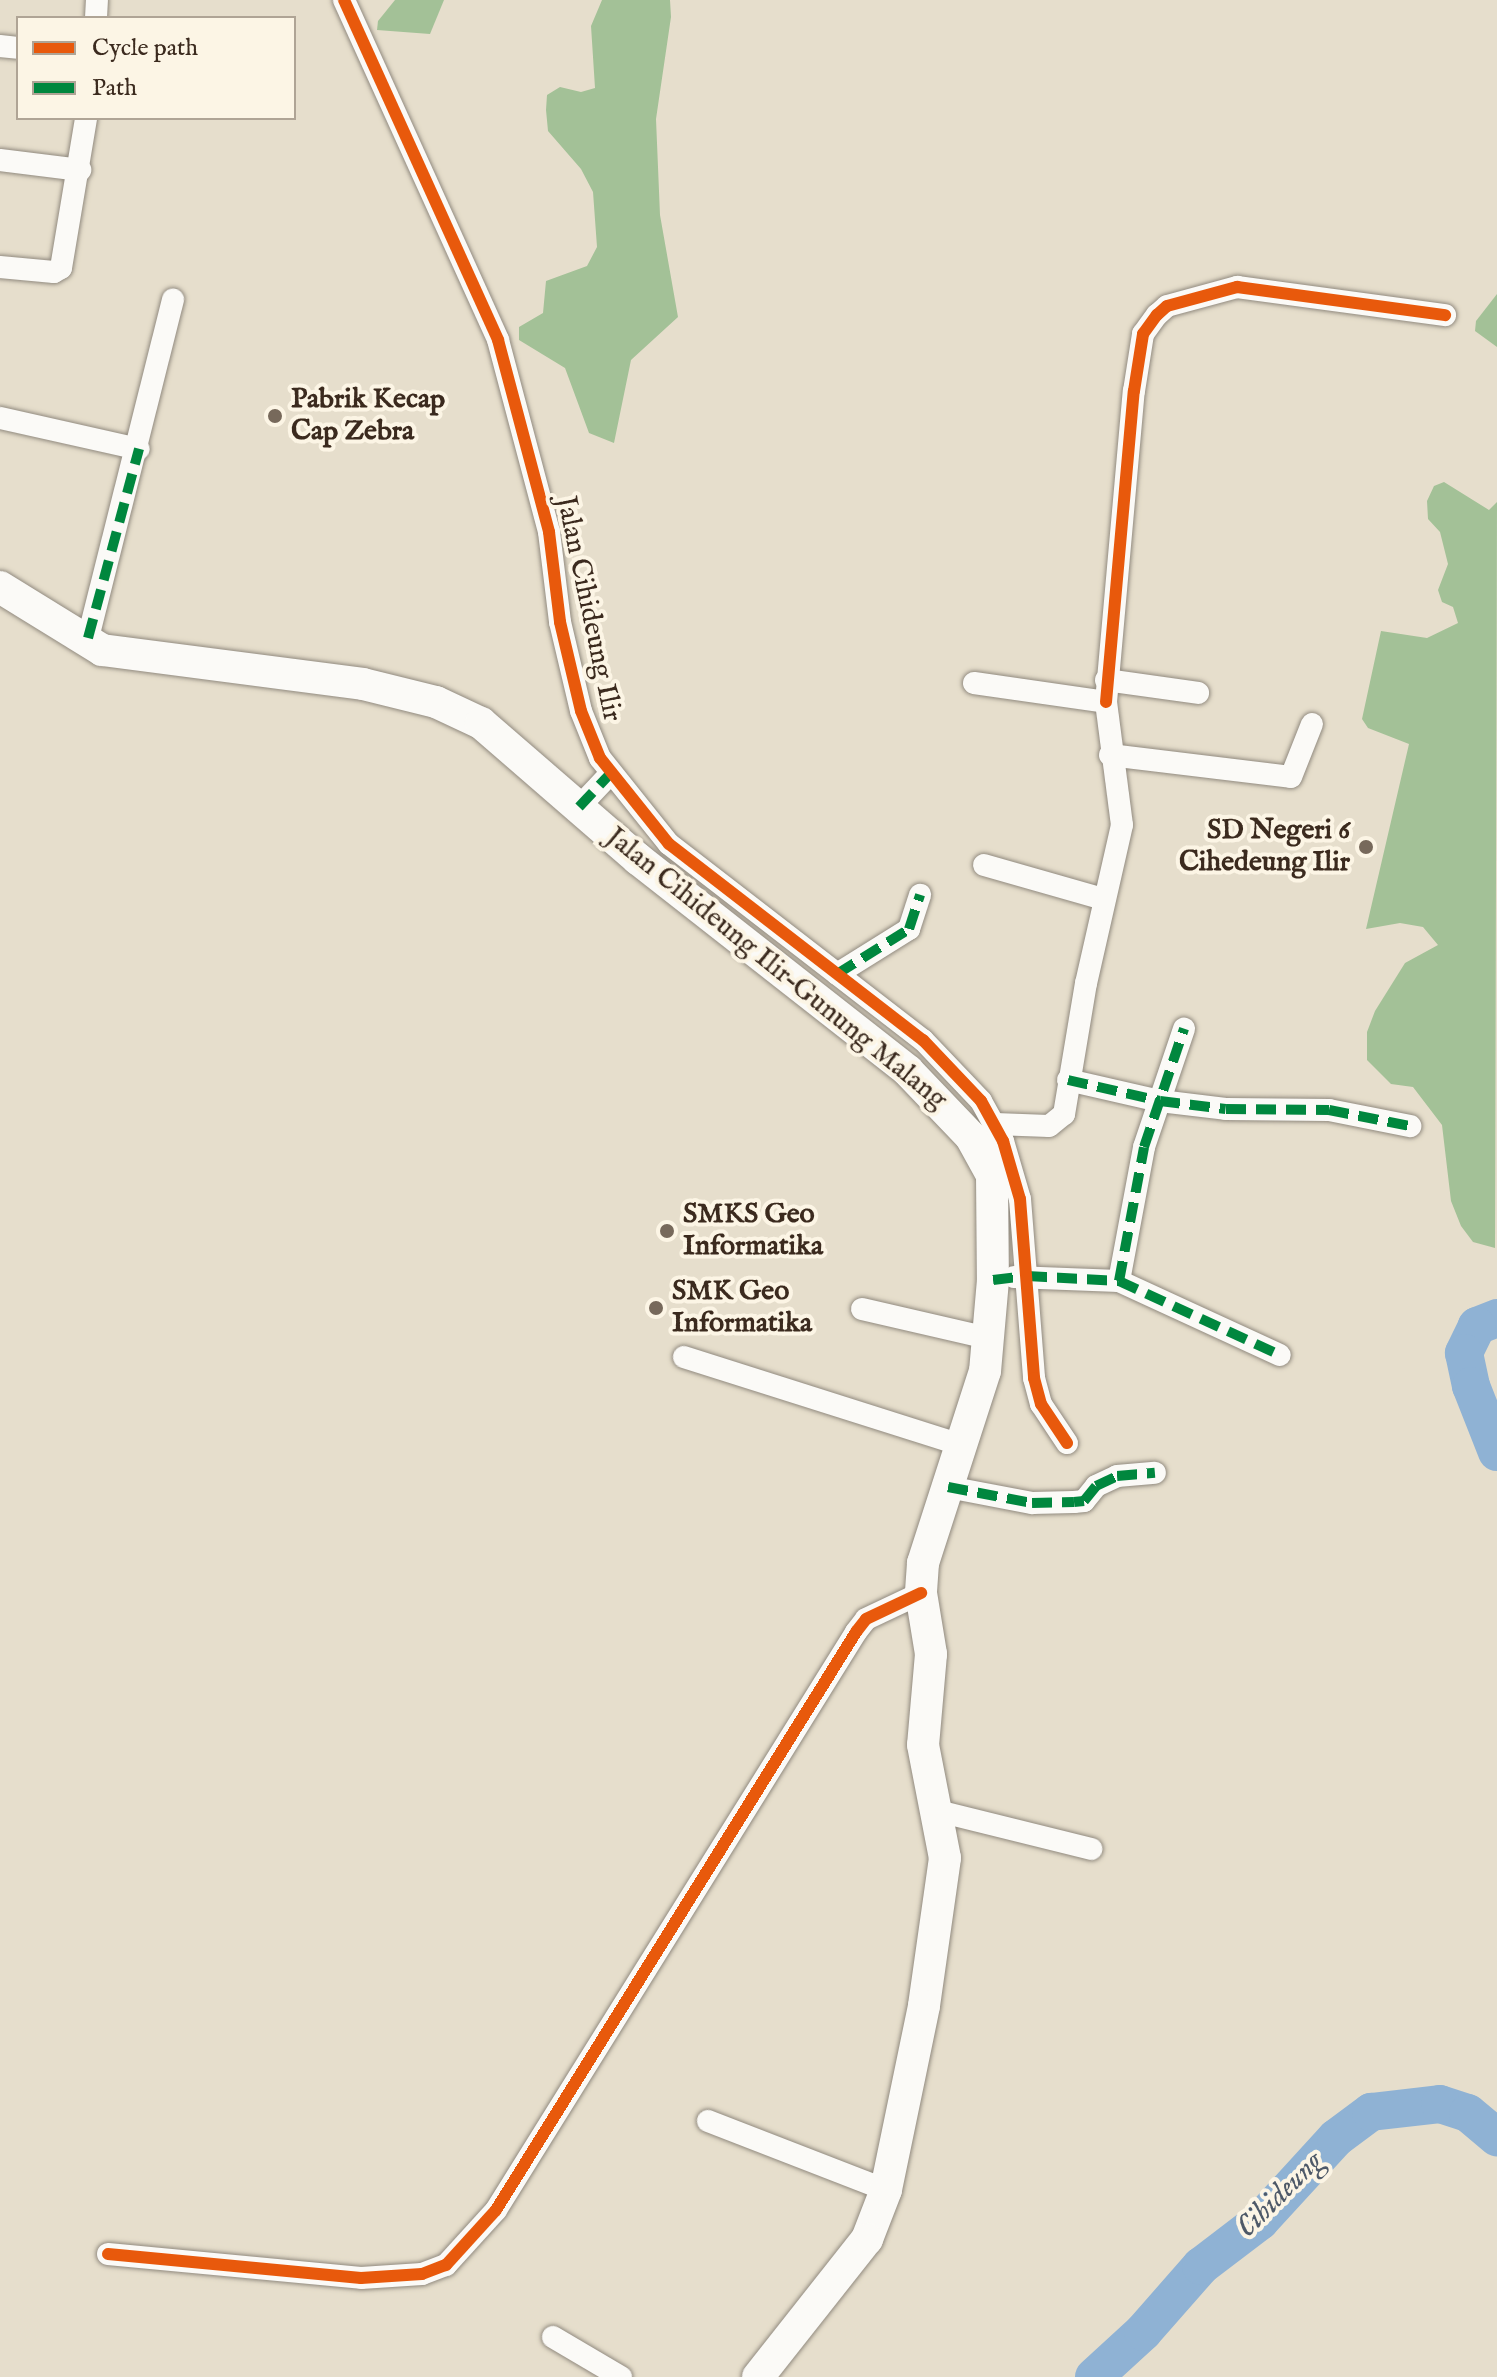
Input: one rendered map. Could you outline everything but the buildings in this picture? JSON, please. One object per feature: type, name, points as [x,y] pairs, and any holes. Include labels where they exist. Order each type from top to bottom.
[{"type":"main road","name":"Jalan Cihideung Ilir–Gunung Malang","points":[[0,587],[40,616],[88,638],[102,650],[363,684],[436,702],[499,735],[638,859],[908,1071],[957,1119],[992,1175],[1011,1277],[988,1338],[985,1371],[911,1597],[931,1654],[923,1745],[938,1811],[942,1894],[886,2190],[867,2239],[758,2377]]},
{"type":"street","name":"Jalan Cihideung Ilir","points":[[344,0],[498,340],[549,532],[560,622],[581,711],[610,774],[669,844],[945,1059],[995,1124],[1020,1199],[1011,1277],[1041,1404],[1067,1443]]},
{"type":"street","points":[[0,267],[61,268],[80,170],[86,120]]},
{"type":"street","points":[[0,160],[80,170]]},
{"type":"street","points":[[995,1124],[1033,1127],[1060,1121],[1103,899],[1122,825],[1110,755],[1106,691],[1134,391],[1143,334],[1167,306],[1237,287],[1445,315]]},
{"type":"street","points":[[88,638],[139,449],[173,299]]},
{"type":"street","points":[[0,418],[139,449]]},
{"type":"street","points":[[974,683],[1198,693]]},
{"type":"street","points":[[1110,755],[1291,777],[1312,724]]},
{"type":"street","points":[[579,807],[610,774]]},
{"type":"street","points":[[984,865],[1103,899]]},
{"type":"street","points":[[837,974],[909,929],[920,895]]},
{"type":"street","points":[[1119,1281],[1144,1147],[1184,1029]]},
{"type":"street","points":[[1068,1080],[1160,1101],[1226,1109],[1329,1110],[1410,1126]]},
{"type":"street","points":[[1011,1277],[1119,1281],[1280,1355]]},
{"type":"street","points":[[862,1309],[988,1338]]},
{"type":"street","points":[[684,1357],[962,1445]]},
{"type":"street","points":[[948,1487],[1032,1503],[1074,1502],[1084,1501],[1096,1486],[1117,1476],[1155,1473]]},
{"type":"street","points":[[108,2254],[394,2278],[446,2265],[465,2250],[496,2210],[866,1619],[911,1597]]},
{"type":"street","points":[[938,1811],[1091,1849]]},
{"type":"street","points":[[708,2121],[886,2190]]},
{"type":"street","points":[[553,2337],[621,2377]]},
{"type":"green space","points":[[395,0],[444,0],[430,34],[377,30],[378,21]]},
{"type":"green space","points":[[602,0],[670,0],[671,17],[656,119],[660,215],[678,317],[631,360],[614,443],[589,433],[565,368],[519,340],[519,327],[543,313],[546,281],[587,266],[597,247],[593,192],[581,169],[548,131],[546,110],[547,95],[560,87],[581,92],[595,88],[591,26]]},
{"type":"green space","points":[[1497,294],[1497,347],[1475,331],[1476,321]]},
{"type":"green space","points":[[1444,482],[1489,510],[1497,502],[1495,1248],[1473,1242],[1461,1226],[1451,1201],[1442,1125],[1413,1087],[1391,1084],[1367,1060],[1367,1032],[1375,1011],[1405,963],[1438,945],[1423,927],[1400,923],[1366,929],[1409,744],[1368,728],[1362,719],[1381,631],[1427,638],[1458,623],[1453,607],[1442,602],[1438,590],[1448,564],[1440,532],[1428,519],[1427,501],[1434,486]]},
{"type":"waterway","name":"Cihideung","points":[[1497,1318],[1477,1326],[1464,1353],[1471,1386],[1497,1452]]},
{"type":"waterway","name":"Cihideung","points":[[1094,2377],[1143,2332],[1201,2266],[1260,2221],[1336,2138],[1371,2112],[1440,2104],[1468,2113],[1497,2137]]},
{"type":"marked path","points":[[88,638],[139,449]]},
{"type":"marked path","points":[[579,807],[610,774]]},
{"type":"marked path","points":[[837,974],[909,929],[920,895]]},
{"type":"marked path","points":[[1119,1281],[1144,1147],[1184,1029]]},
{"type":"marked path","points":[[1068,1080],[1160,1101],[1226,1109],[1329,1110],[1410,1126]]},
{"type":"marked path","points":[[993,1280],[1027,1276],[1119,1281],[1280,1355]]},
{"type":"marked path","points":[[948,1487],[1032,1503],[1074,1502],[1084,1501],[1096,1486],[1117,1476],[1155,1473]]},
{"type":"cycle path","points":[[344,0],[498,340],[549,532],[560,622],[581,711],[600,758],[669,844],[923,1040],[981,1101],[1003,1141],[1020,1199],[1034,1378],[1041,1404],[1067,1443]]},
{"type":"cycle path","points":[[1106,702],[1134,391],[1143,334],[1157,315],[1167,306],[1237,287],[1445,315]]},
{"type":"cycle path","points":[[108,2254],[361,2278],[422,2274],[446,2265],[496,2210],[856,1632],[866,1619],[921,1593]]},
{"type":"place","name":"Pabrik Kecap Cap Zebra","points":[[275,416]]},
{"type":"place","name":"SD Negeri 6 Cihedeung Ilir","points":[[1366,847]]},
{"type":"place","name":"SMKS Geo Informatika","points":[[667,1231]]},
{"type":"place","name":"SMK Geo Informatika","points":[[656,1308]]}]
